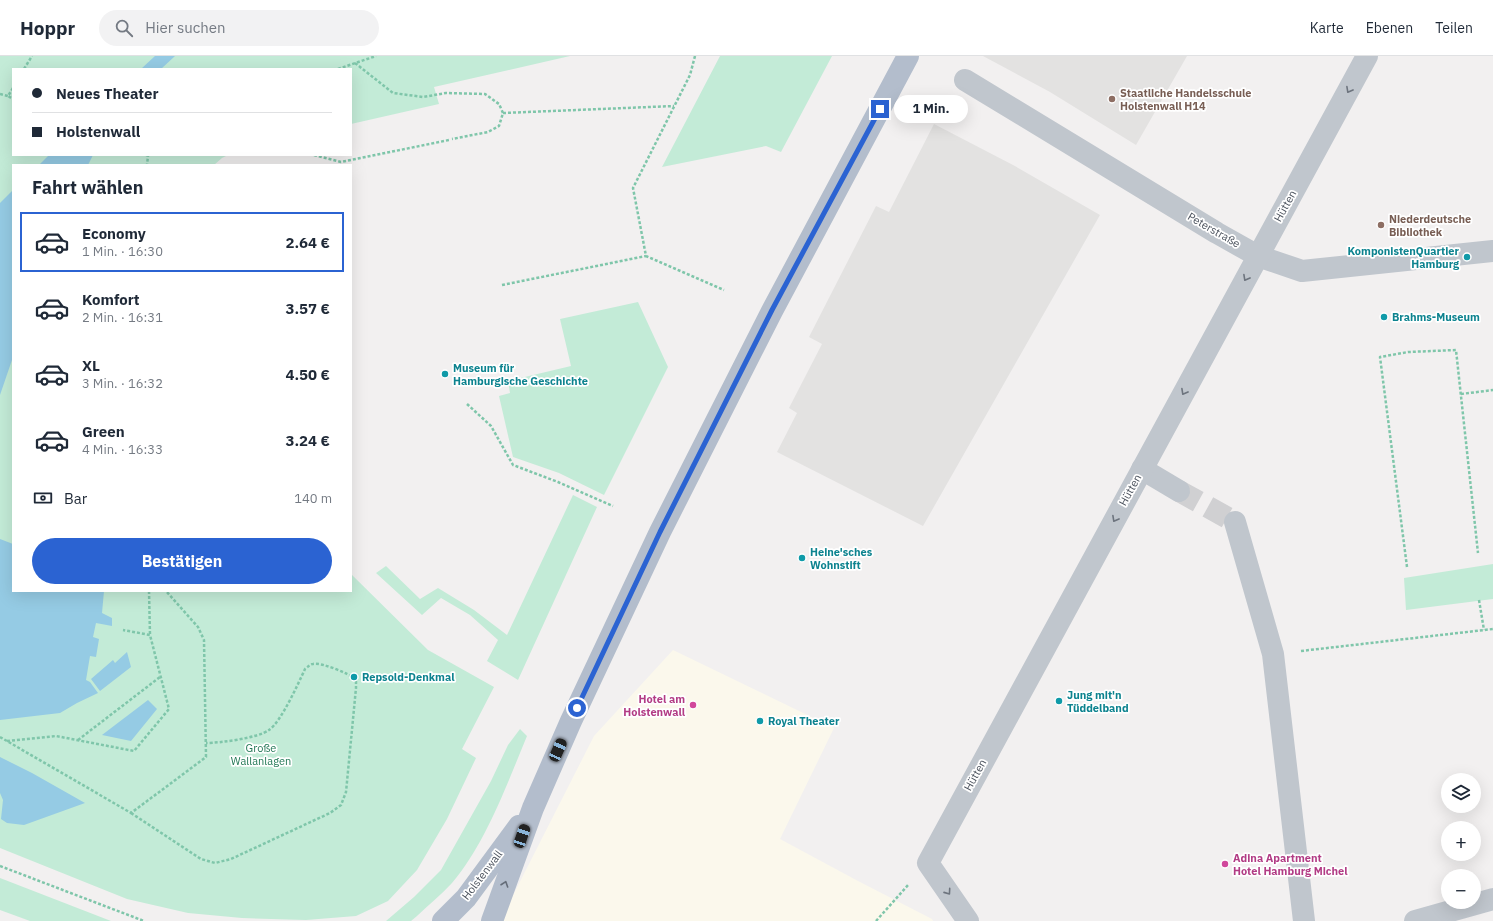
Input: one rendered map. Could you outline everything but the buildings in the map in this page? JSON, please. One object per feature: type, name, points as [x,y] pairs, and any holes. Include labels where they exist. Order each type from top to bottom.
[{"type":"main road","name":"Holstenwall","points":[[492,921],[532,808],[570,721],[660,532],[772,310],[908,56]]},
{"type":"main road","name":"Holstenwall","points":[[443,921],[466,898],[532,808]]},
{"type":"street","name":"Hütten","points":[[928,863],[1368,56]]},
{"type":"street","name":"Peterstraße","points":[[965,80],[1217,233],[1258,256],[1302,271],[1493,251]]},
{"type":"street","points":[[1142,469],[1179,490]]},
{"type":"street","points":[[1235,522],[1273,654],[1304,921]]},
{"type":"street","points":[[928,863],[968,921]]},
{"type":"street","points":[[1415,921],[1493,899]]},
{"type":"path","points":[[25,68],[32,56]]},
{"type":"path","points":[[341,68],[376,56]]},
{"type":"path","points":[[646,256],[633,188],[690,74],[695,56]]},
{"type":"path","points":[[318,156],[341,162],[488,132],[498,126],[503,113],[499,104],[485,94],[446,93],[423,97],[393,93],[355,63]]},
{"type":"path","points":[[8,96],[12,90]]},
{"type":"path","points":[[0,94],[12,98]]},
{"type":"path","points":[[503,113],[674,106]]},
{"type":"path","points":[[502,285],[646,256],[724,290]]},
{"type":"path","points":[[1407,567],[1380,357],[1408,352],[1456,350],[1478,553]]},
{"type":"path","points":[[1461,394],[1493,390]]},
{"type":"path","points":[[467,404],[491,426],[513,465],[558,482],[613,506]]},
{"type":"path","points":[[6,741],[56,736],[134,751],[169,709],[150,635],[150,592]]},
{"type":"path","points":[[131,813],[206,757],[204,640],[198,627],[167,592]]},
{"type":"path","points":[[1479,600],[1484,630]]},
{"type":"path","points":[[1273,654],[1493,629]]},
{"type":"path","points":[[123,630],[150,635]]},
{"type":"path","points":[[0,737],[131,813],[201,859],[215,863],[231,859],[330,813],[341,805],[346,792],[356,679],[346,673],[318,664],[309,665],[278,721],[269,730],[222,743],[206,743]]},
{"type":"path","points":[[77,740],[160,677]]},
{"type":"path","points":[[876,921],[928,863]]},
{"type":"path","points":[[0,866],[144,921]]},
{"type":"shaded area","name":"Staatliche Handelsschule Holstenwall H14","points":[[983,56],[1187,56],[1136,145],[1050,92]]},
{"type":"shaded area","points":[[934,124],[1013,165],[1100,215],[923,526],[777,452],[797,413],[789,408],[822,344],[809,337],[876,206],[889,212]]},
{"type":"shaded area","points":[[673,650],[834,728],[780,839],[932,919],[933,921],[500,921],[594,736]]},
{"type":"green space","name":"Große Wallanlagen","points":[[0,56],[570,56],[434,87],[439,104],[352,124],[352,68],[12,68],[12,156],[226,156],[215,164],[12,164],[12,592],[352,592],[352,575],[428,650],[494,687],[462,749],[476,758],[447,819],[417,870],[388,901],[356,916],[306,920],[242,918],[188,913],[127,899],[0,848]]},
{"type":"green space","points":[[720,56],[832,56],[781,152],[766,146],[662,167]]},
{"type":"green space","points":[[638,302],[668,367],[604,495],[559,473],[513,457],[499,396],[510,393],[508,381],[571,366],[560,319]]},
{"type":"green space","points":[[573,495],[597,507],[518,680],[487,661],[498,640],[470,615],[441,598],[422,615],[376,573],[386,566],[420,599],[438,588],[474,610],[507,635]]},
{"type":"green space","points":[[1493,564],[1493,599],[1406,610],[1404,578]]},
{"type":"green space","points":[[520,729],[527,736],[495,812],[475,850],[464,867],[452,883],[411,921],[386,921],[414,897],[441,870],[491,781],[508,745]]},
{"type":"green space","points":[[0,878],[111,921],[30,921],[0,910]]},
{"type":"water","points":[[155,56],[175,56],[162,68],[142,68]]},
{"type":"water","points":[[48,156],[92,156],[88,164],[40,164]]},
{"type":"water","points":[[12,191],[12,360],[0,395],[0,203]]},
{"type":"water","points":[[0,539],[12,544],[12,592],[104,592],[102,613],[112,618],[112,626],[96,623],[93,637],[99,639],[96,657],[90,656],[86,680],[90,682],[98,693],[60,713],[0,720]]},
{"type":"water","points":[[127,652],[131,667],[100,691],[91,679],[113,660],[115,663]]},
{"type":"water","points":[[148,700],[157,709],[131,741],[102,735]]},
{"type":"water","points":[[0,757],[85,803],[24,825],[7,823],[1,819],[3,800],[0,793]]},
{"type":"tunnel","points":[[1179,491],[1235,522]]},
{"type":"place","name":"Staatliche Handelsschule Holstenwall H14","points":[[1112,99]]},
{"type":"place","name":"Niederdeutsche Bibliothek","points":[[1381,225]]},
{"type":"place","name":"KomponistenQuartier Hamburg","points":[[1467,257]]},
{"type":"place","name":"Brahms-Museum","points":[[1384,317]]},
{"type":"place","name":"Museum für Hamburgische Geschichte","points":[[445,374]]},
{"type":"place","name":"Heine'sches Wohnstift","points":[[802,558]]},
{"type":"place","name":"Repsold-Denkmal","points":[[354,677]]},
{"type":"place","name":"Jung mit'n Tüddelband","points":[[1059,701]]},
{"type":"place","name":"Hotel am Holstenwall","points":[[693,705]]},
{"type":"place","name":"Royal Theater","points":[[760,721]]},
{"type":"place","name":"Adina Apartment Hotel Hamburg Michel","points":[[1225,864]]},
{"type":"route","points":[[577,708],[660,532],[772,310],[880,109]]}]
